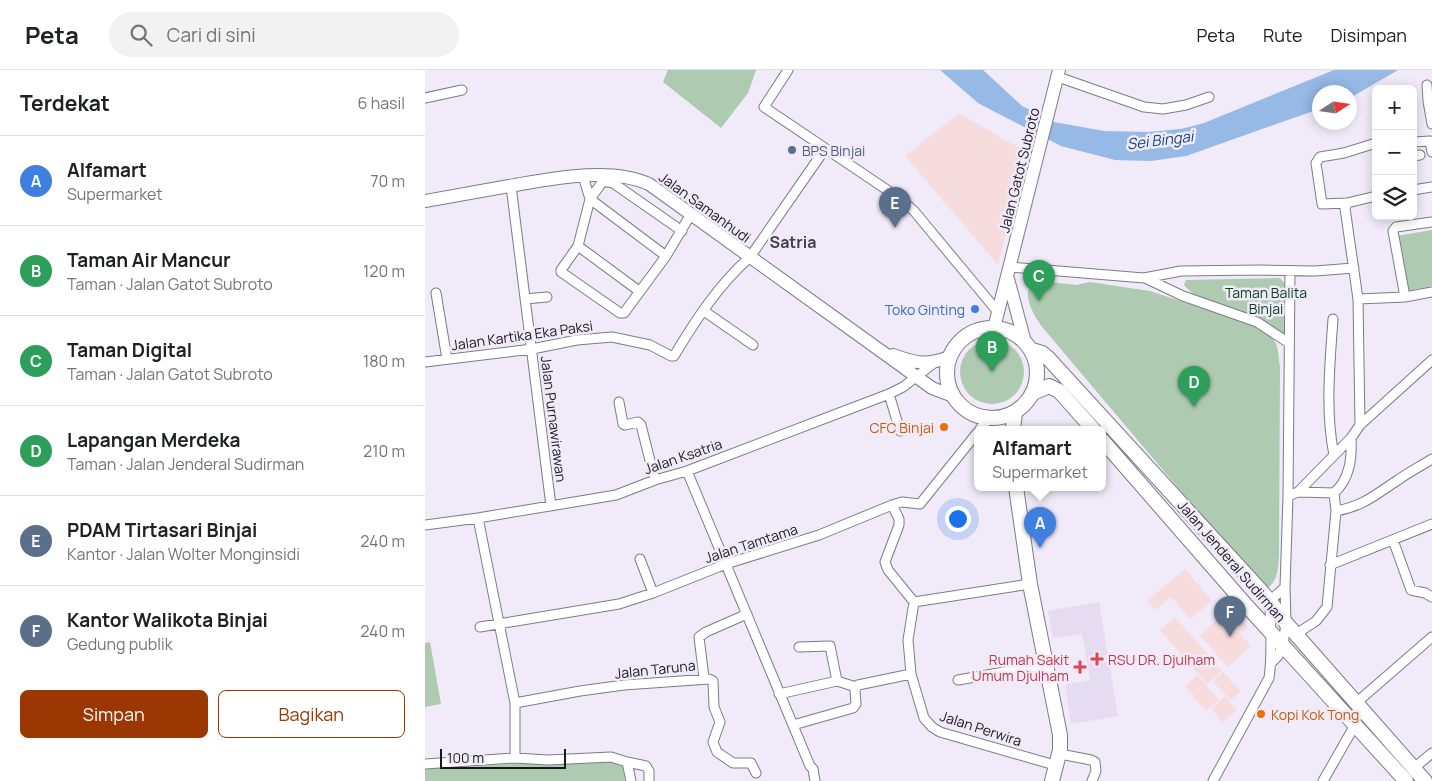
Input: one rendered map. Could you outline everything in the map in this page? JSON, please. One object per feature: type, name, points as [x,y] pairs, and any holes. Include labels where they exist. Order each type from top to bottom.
[{"type":"main road","points":[[971,414],[989,419],[1007,416],[1023,407],[1033,393],[1037,376],[1035,361],[1028,346],[1011,332],[994,328],[983,329],[967,335],[955,346],[949,357],[947,381],[953,396],[982,426]]},
{"type":"main road","name":"Jalan Jenderal Sudirman","points":[[1028,346],[1048,358],[1210,535],[1270,601],[1286,623],[1425,781]]},
{"type":"main road","points":[[1033,393],[1049,386],[1059,391],[1090,426]]},
{"type":"main road","points":[[1013,426],[1015,412]]},
{"type":"main road","name":"Jalan Jenderal Sudirman","points":[[1106,444],[1195,547],[1406,781]]},
{"type":"main road","points":[[1017,491],[1030,584],[1060,735],[1059,760],[1053,781]]},
{"type":"main road","points":[[1195,547],[1210,535]]},
{"type":"street","points":[[788,70],[765,107],[902,200],[914,211],[998,312]]},
{"type":"street","points":[[1059,73],[1144,108],[1163,109],[1186,105],[1209,97]]},
{"type":"street","name":"Jalan Gatot Subroto","points":[[994,328],[1059,73]]},
{"type":"street","points":[[1427,85],[1432,124]]},
{"type":"street","points":[[425,98],[462,90]]},
{"type":"street","points":[[1417,142],[1431,140],[1432,157]]},
{"type":"street","points":[[1372,144],[1344,153],[1320,157],[1316,163],[1323,204],[1372,197]]},
{"type":"street","name":"Jalan Kartika Eka Paksi","points":[[425,362],[532,349],[577,340],[612,337],[650,345],[674,356],[704,310],[735,270],[749,257],[825,149]]},
{"type":"street","name":"Jalan Samanhudi","points":[[425,201],[566,176],[583,176],[621,182],[636,178],[649,184],[916,378],[932,388],[953,396]]},
{"type":"street","points":[[583,176],[589,199],[666,256]]},
{"type":"street","points":[[682,231],[621,182],[603,181],[589,199],[578,246],[561,270],[562,273],[620,313],[624,313],[666,256],[682,231],[691,214]]},
{"type":"street","name":"Jalan Purnawirawan","points":[[511,186],[551,506]]},
{"type":"street","points":[[1417,189],[1432,187]]},
{"type":"street","points":[[1347,202],[1345,208],[1359,299],[1360,425]]},
{"type":"street","points":[[1405,297],[1393,231],[1396,227],[1432,222]]},
{"type":"street","points":[[578,246],[639,291]]},
{"type":"street","points":[[1009,272],[1144,278],[1181,272],[1315,271],[1354,268]]},
{"type":"street","points":[[1271,663],[1278,656],[1283,645],[1286,623],[1285,587],[1289,496],[1290,271]]},
{"type":"street","name":"Jalan Gatot Subroto","points":[[1009,272],[1028,346]]},
{"type":"street","points":[[1144,278],[1183,296],[1257,322],[1289,343]]},
{"type":"street","points":[[1359,299],[1405,297],[1432,292]]},
{"type":"street","points":[[436,293],[447,359]]},
{"type":"street","points":[[525,299],[547,297]]},
{"type":"street","points":[[704,310],[753,345]]},
{"type":"street","points":[[1333,319],[1330,438],[1334,455]]},
{"type":"street","name":"Jalan Samanhudi","points":[[881,351],[919,363],[934,363],[949,357]]},
{"type":"street","points":[[1289,496],[1298,492],[1351,438],[1360,425],[1432,360]]},
{"type":"street","name":"Jalan Ksatria","points":[[425,525],[616,495],[655,480],[687,471],[889,394],[903,387],[934,363]]},
{"type":"street","points":[[889,394],[900,431]]},
{"type":"street","points":[[619,402],[624,425],[641,423],[655,480]]},
{"type":"street","points":[[1298,492],[1334,493],[1343,485],[1352,453],[1351,438]]},
{"type":"street","name":"Jalan Tamtama","points":[[480,627],[619,604],[653,593],[726,564],[819,535],[892,505],[903,502],[915,504],[922,502],[974,440]]},
{"type":"street","points":[[1336,511],[1350,509],[1373,498],[1432,459]]},
{"type":"street","points":[[687,471],[779,694],[813,769],[815,781]]},
{"type":"street","points":[[1296,634],[1316,621],[1327,607],[1336,511],[1334,493]]},
{"type":"street","points":[[892,505],[899,519],[899,525],[885,562],[888,570],[914,602],[1030,584]]},
{"type":"street","points":[[478,518],[515,703],[515,758]]},
{"type":"street","points":[[1330,565],[1432,524]]},
{"type":"street","points":[[1393,540],[1411,590],[1425,593],[1432,597]]},
{"type":"street","points":[[640,560],[653,593]]},
{"type":"street","points":[[1213,781],[1269,678],[1271,663],[1270,601],[1285,587]]},
{"type":"street","name":"Jalan Perwira","points":[[914,602],[907,640],[911,674],[924,718],[932,727],[941,732],[1059,760],[1091,760],[1095,762],[1096,771],[1093,781]]},
{"type":"street","name":"Jalan Taruna","points":[[515,703],[580,691],[704,678],[699,637],[705,632],[747,614]]},
{"type":"street","points":[[1356,703],[1432,637]]},
{"type":"street","points":[[799,647],[830,646],[837,681]]},
{"type":"street","points":[[958,680],[1045,665]]},
{"type":"street","points":[[779,694],[837,681],[856,687],[864,683],[911,674]]},
{"type":"street","points":[[704,678],[713,681],[714,707],[720,722],[713,742],[720,754],[733,764],[751,764],[756,773]]},
{"type":"street","points":[[793,725],[853,708],[856,704],[856,687]]},
{"type":"street","points":[[1323,781],[1355,725]]},
{"type":"street","points":[[1414,768],[1432,754]]},
{"type":"street","points":[[425,764],[515,758],[548,760],[611,757],[646,766],[649,771],[649,781]]},
{"type":"street","points":[[627,762],[631,781]]},
{"type":"shaded area","points":[[959,113],[1026,152],[998,265],[905,156]]},
{"type":"shaded area","points":[[1185,569],[1212,601],[1190,619],[1171,597],[1155,610],[1147,601]]},
{"type":"shaded area","name":"RSU DR. Djulham","points":[[1099,602],[1118,716],[1071,724],[1065,685],[1090,680],[1082,634],[1053,638],[1048,611]]},
{"type":"shaded area","points":[[1224,614],[1232,624],[1240,617],[1248,627],[1240,634],[1251,646],[1227,667],[1200,635]]},
{"type":"shaded area","points":[[1175,617],[1222,671],[1207,684],[1160,630]]},
{"type":"shaded area","points":[[1223,672],[1241,691],[1231,700],[1213,682]]},
{"type":"shaded area","points":[[1197,675],[1219,700],[1206,711],[1185,686]]},
{"type":"shaded area","points":[[1225,696],[1237,710],[1223,723],[1211,709]]},
{"type":"green space","points":[[668,70],[756,70],[748,93],[721,128],[663,82]]},
{"type":"green space","points":[[1432,230],[1432,286],[1407,291],[1396,236]]},
{"type":"green space","name":"Taman Balita Binjai","points":[[1280,278],[1286,285],[1286,332],[1283,337],[1270,324],[1193,294],[1184,285],[1186,280]]},
{"type":"green space","points":[[1041,281],[1076,285],[1090,282],[1150,291],[1256,326],[1269,334],[1275,342],[1280,367],[1279,554],[1276,576],[1269,587],[1260,585],[1043,328],[1035,316],[1028,295],[1029,289],[1033,284]]},
{"type":"green space","points":[[992,340],[1004,342],[1015,349],[1022,360],[1024,372],[1022,384],[1015,395],[1004,402],[992,404],[980,402],[969,395],[962,384],[960,372],[962,360],[969,349],[980,342]]},
{"type":"green space","points":[[430,642],[441,704],[425,707],[425,643]]},
{"type":"green space","points":[[615,758],[623,767],[625,781],[425,781],[425,769]]},
{"type":"water","name":"Sei Bingai","points":[[940,70],[983,70],[1022,106],[1054,122],[1104,131],[1148,132],[1181,129],[1204,123],[1334,70],[1398,70],[1357,94],[1357,85],[1312,85],[1312,111],[1186,156],[1151,161],[1115,160],[1061,146],[978,103]]},
{"type":"place","name":"BPS Binjai","points":[[792,150]]},
{"type":"place","name":"PDAM Tirtasari Binjai","points":[[895,228]]},
{"type":"place","name":"Taman Digital","points":[[1039,301]]},
{"type":"place","name":"Toko Ginting","points":[[975,309]]},
{"type":"place","name":"Taman Air Mancur","points":[[992,372]]},
{"type":"place","name":"Lapangan Merdeka","points":[[1194,407]]},
{"type":"place","name":"CFC Binjai","points":[[944,427]]},
{"type":"place","name":"Alfamart","points":[[1040,548]]},
{"type":"place","name":"Kantor Walikota Binjai","points":[[1230,637]]},
{"type":"place","name":"RSU DR. Djulham","points":[[1097,659]]},
{"type":"place","name":"Rumah Sakit Umum Djulham","points":[[1080,667]]},
{"type":"place","name":"Kopi Kok Tong","points":[[1261,714]]},
{"type":"district","name":"Satria","points":[[793,242]]}]
